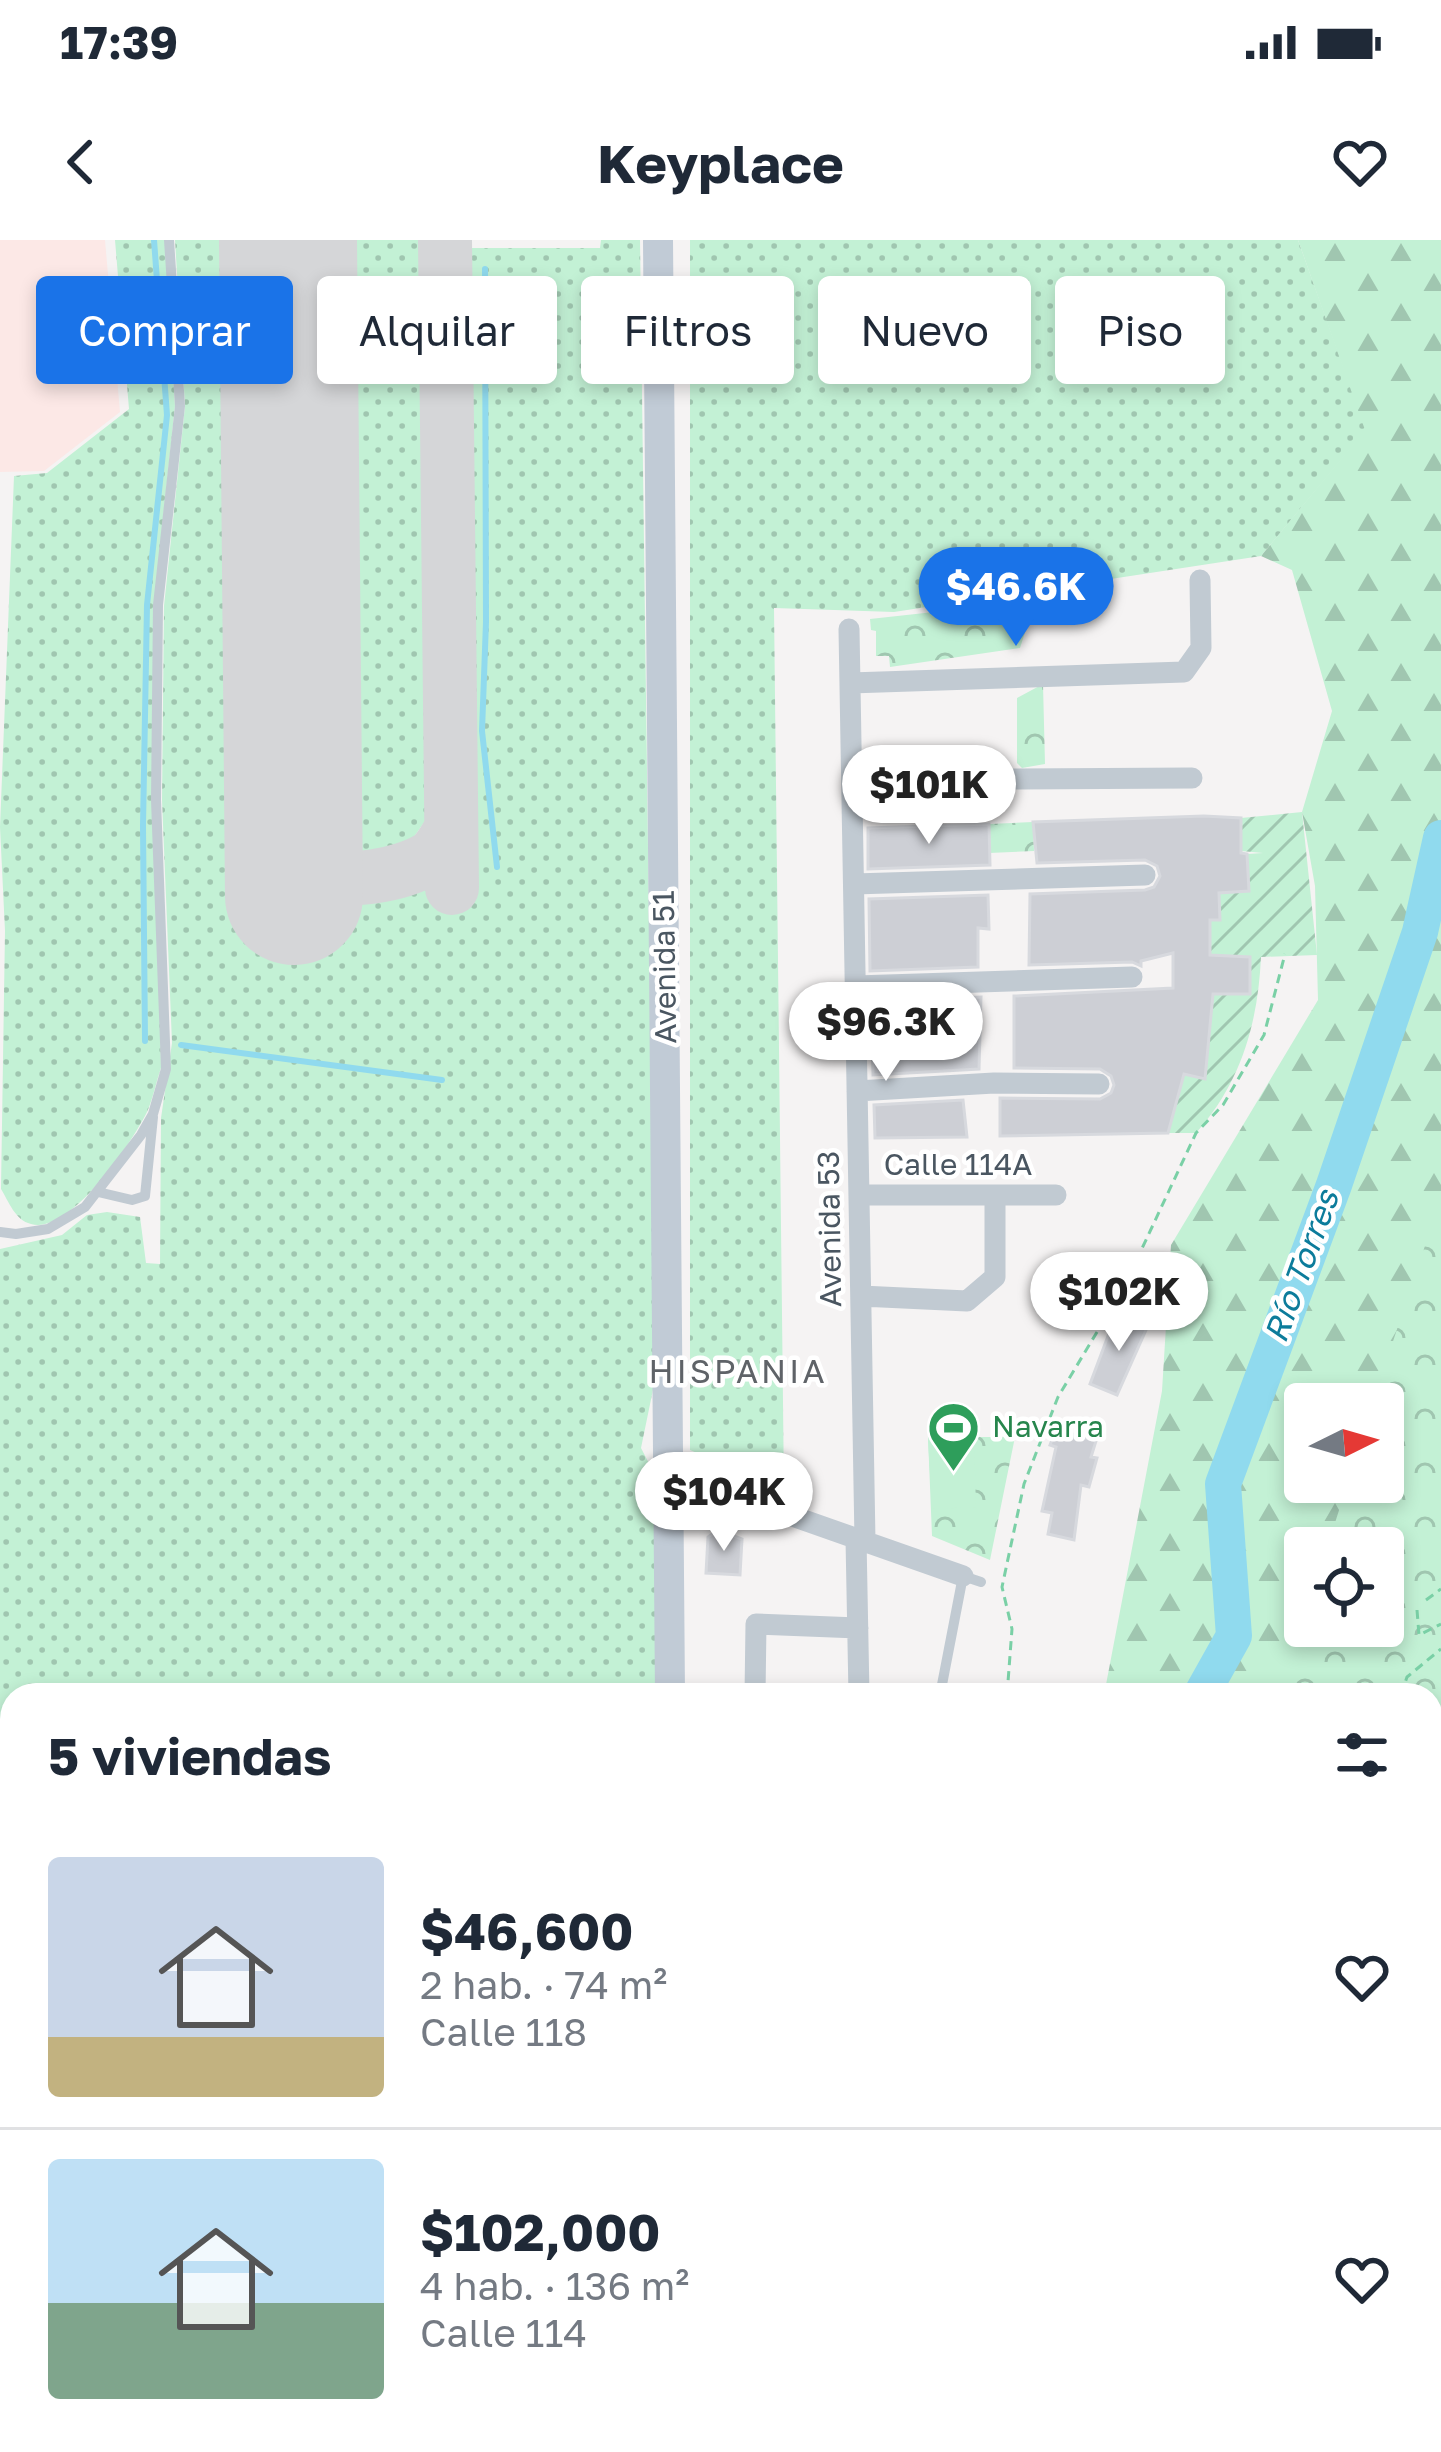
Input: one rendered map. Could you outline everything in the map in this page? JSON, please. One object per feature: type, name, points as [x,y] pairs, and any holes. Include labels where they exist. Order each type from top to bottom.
[{"type":"main road","name":"Avenida 51","points":[[658,240],[670,1683]]},
{"type":"street","points":[[850,683],[1184,672],[1201,648],[1200,580]]},
{"type":"street","name":"Avenida 53","points":[[849,629],[861,1296],[859,1683]]},
{"type":"street","points":[[852,779],[1192,778]]},
{"type":"street","points":[[854,884],[1145,875]]},
{"type":"street","points":[[856,986],[1132,977]]},
{"type":"street","points":[[857,1090],[994,1083],[1099,1084]]},
{"type":"street","name":"Calle 114A","points":[[859,1195],[1056,1196]]},
{"type":"street","points":[[861,1296],[967,1300],[995,1277],[995,1198]]},
{"type":"street","points":[[670,1473],[972,1579]]},
{"type":"street","points":[[755,1683],[756,1624],[858,1628]]},
{"type":"lane","points":[[98,1192],[132,1200],[145,1196],[153,1114],[166,1069],[156,800],[158,605],[180,406],[170,240]]},
{"type":"lane","points":[[0,1232],[16,1234],[65,1222],[98,1192],[153,1114]]},
{"type":"lane","points":[[943,1683],[972,1579]]},
{"type":"path","points":[[1008,1683],[1012,1629],[1002,1587],[1024,1484],[1058,1397],[1124,1286],[1196,1132],[1223,1105],[1264,1035],[1285,954]]},
{"type":"path","points":[[1426,1600],[1441,1589]]},
{"type":"path","points":[[1417,1610],[1419,1635],[1441,1624]]},
{"type":"path","points":[[1405,1683],[1441,1649]]},
{"type":"shaded area","points":[[0,240],[105,240],[108,276],[36,276],[36,384],[118,384],[120,412],[44,471],[0,472]]},
{"type":"green space","points":[[115,240],[165,240],[167,276],[118,276]]},
{"type":"green space","points":[[175,240],[242,240],[242,276],[177,276]]},
{"type":"green space","points":[[329,240],[428,240],[428,276],[329,276]]},
{"type":"green space","points":[[601,240],[640,240],[640,276],[581,276],[581,384],[642,384],[655,1380],[641,1448],[654,1473],[660,1683],[0,1683],[0,1249],[62,1235],[87,1215],[107,1212],[140,1217],[146,1263],[160,1264],[161,1118],[172,1043],[162,800],[164,606],[184,384],[243,384],[248,907],[318,905],[434,873],[432,896],[467,896],[464,384],[557,384],[557,276],[463,276],[463,248],[600,248]]},
{"type":"green space","points":[[690,240],[1298,240],[1366,430],[1261,556],[894,612],[774,608],[784,1490],[690,1450],[690,384],[794,384],[794,276],[690,276]]},
{"type":"green space","points":[[1298,240],[1441,240],[1441,1320],[1404,1446],[1404,1383],[1284,1383],[1284,1503],[1387,1503],[1380,1527],[1284,1527],[1284,1647],[1323,1647],[1355,1683],[1106,1683],[1162,1391],[1171,1245],[1318,1000],[1315,886],[1302,812],[1332,711],[1292,570],[1261,556],[1365,430]]},
{"type":"green space","points":[[127,384],[174,384],[154,605],[161,1068],[147,1112],[98,1184],[63,1216],[47,1224],[31,1224],[17,1215],[1,1189],[5,931],[0,827],[14,476],[47,473],[129,409]]},
{"type":"green space","points":[[330,384],[429,384],[432,811],[407,847],[343,862],[334,858]]},
{"type":"green space","points":[[1035,601],[1020,648],[890,667],[889,656],[876,656],[876,631],[871,630],[870,619]]},
{"type":"green space","points":[[1043,684],[1045,764],[1022,768],[1017,763],[1017,698]]},
{"type":"green space","points":[[1302,812],[1317,955],[1261,957],[1251,1029],[1225,1094],[1196,1133],[1168,1133],[1184,1074],[1204,1078],[1213,994],[1250,993],[1250,957],[1210,955],[1210,920],[1219,919],[1219,893],[1249,891],[1247,854],[1263,853],[1241,851],[1241,818]]},
{"type":"green space","points":[[1033,822],[1034,851],[989,853],[989,824]]},
{"type":"green space","points":[[1441,1198],[1441,1683],[1285,1683],[1296,1647],[1404,1647],[1404,1527],[1334,1527],[1341,1503],[1404,1503],[1404,1383],[1379,1383]]},
{"type":"green space","points":[[928,1437],[1015,1437],[990,1560],[932,1536]]},
{"type":"green space","name":"Navarra","points":[[928,1440],[974,1440],[976,1507],[932,1509]]},
{"type":"building","points":[[1241,818],[1241,853],[1247,854],[1249,891],[1219,893],[1220,920],[1210,920],[1210,955],[1250,957],[1250,994],[1213,994],[1205,1079],[1184,1074],[1168,1133],[1000,1136],[1000,1098],[1100,1099],[1114,1085],[1111,1076],[1100,1069],[1014,1068],[1014,996],[1173,988],[1173,953],[1141,961],[1141,966],[1132,962],[1029,965],[1030,894],[1145,890],[1154,887],[1160,876],[1157,866],[1145,860],[1037,863],[1033,822]]},
{"type":"building","points":[[989,824],[990,865],[868,869],[868,828]]},
{"type":"building","points":[[988,895],[989,929],[978,928],[978,967],[870,971],[869,899]]},
{"type":"building","points":[[981,997],[979,1069],[873,1075],[871,1001]]},
{"type":"building","points":[[963,1100],[967,1137],[875,1138],[874,1105]]},
{"type":"building","points":[[1133,1314],[1150,1321],[1117,1395],[1090,1384],[1114,1320],[1129,1326]]},
{"type":"building","points":[[1056,1429],[1096,1441],[1089,1487],[1081,1485],[1074,1540],[1048,1534],[1052,1513],[1042,1511]]},
{"type":"building","points":[[718,1530],[742,1539],[740,1575],[706,1573],[708,1537]]},
{"type":"waterway","points":[[145,1041],[147,605],[167,415],[154,240]]},
{"type":"waterway","points":[[485,269],[482,731],[497,867]]},
{"type":"waterway","name":"Río Torres","points":[[1208,1683],[1234,1636],[1223,1484],[1334,1185],[1420,932],[1441,838]]},
{"type":"waterway","points":[[181,1045],[442,1080]]},
{"type":"taxiway","points":[[445,240],[452,888]]},
{"type":"taxiway","points":[[293,827],[305,855],[317,868],[356,878],[388,874],[428,859],[451,829]]},
{"type":"runway","points":[[288,240],[294,896]]},
{"type":"place","name":"Navarra","points":[[953,1473]]},
{"type":"district","name":"HISPANIA","points":[[738,1371]]}]
